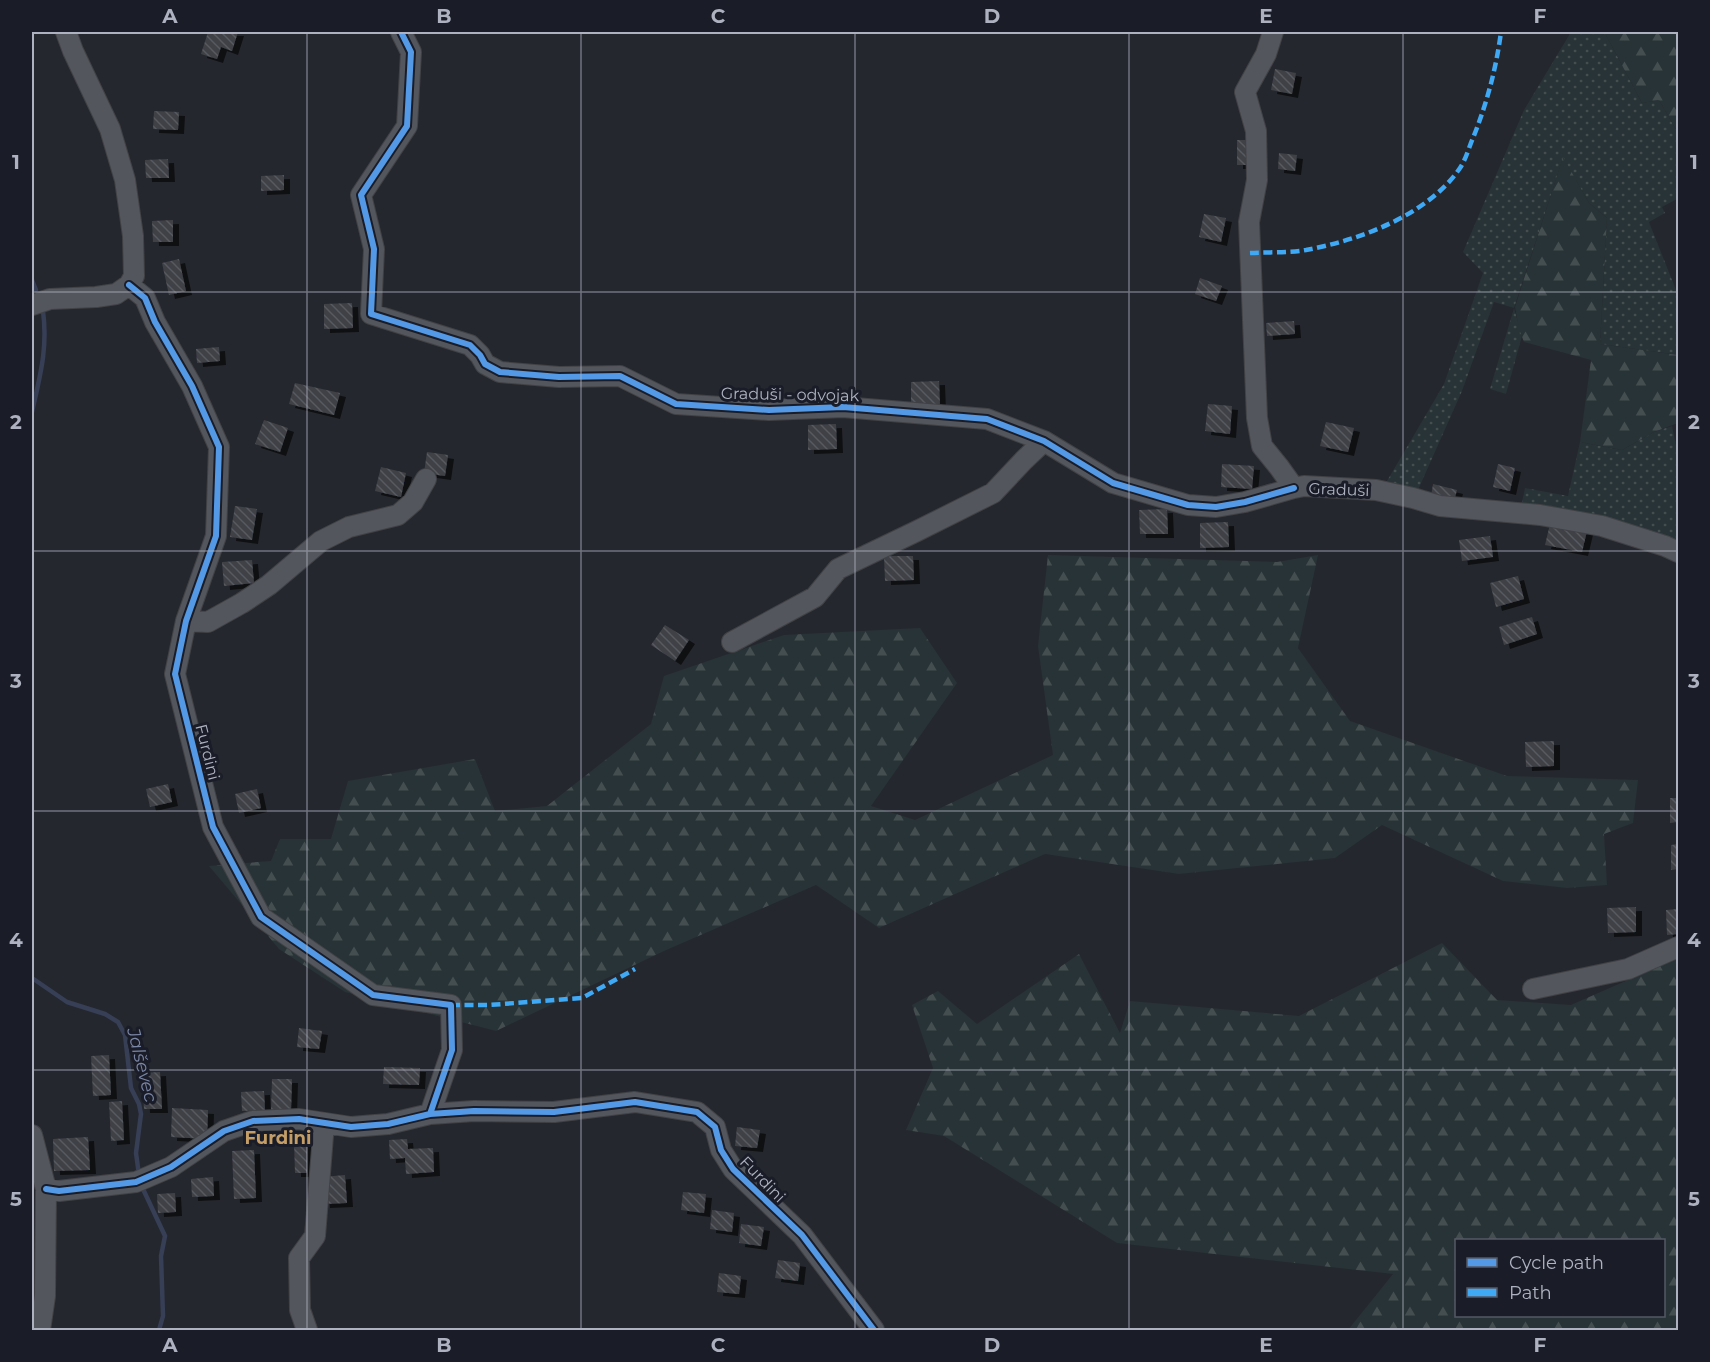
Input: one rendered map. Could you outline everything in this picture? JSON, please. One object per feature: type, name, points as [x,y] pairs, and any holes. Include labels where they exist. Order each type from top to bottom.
[{"type":"street","points":[[38,303],[116,294],[129,285],[134,276],[133,236],[125,180],[110,129],[66,32]]},
{"type":"street","name":"Graduši - odvojak","points":[[401,32],[411,52],[407,126],[361,195],[374,249],[371,314],[470,345],[485,364],[500,372],[559,376],[620,376],[676,404],[769,410],[843,407],[987,419],[1044,441],[1113,483],[1188,505],[1216,507],[1245,502],[1294,488]]},
{"type":"street","name":"Graduši","points":[[1272,32],[1266,54],[1245,92],[1256,131],[1257,180],[1249,222],[1257,418],[1262,446],[1294,488],[1304,486],[1376,490],[1440,506],[1540,515],[1602,526],[1678,552]]},
{"type":"street","name":"Furdini","points":[[129,285],[145,298],[155,322],[192,386],[219,447],[216,536],[186,621],[175,674],[213,827],[261,917],[373,995],[451,1005],[452,1050],[430,1114]]},
{"type":"street","points":[[732,642],[815,597],[838,569],[993,493],[1044,441]]},
{"type":"street","points":[[186,621],[208,622],[242,603],[269,585],[321,541],[349,527],[398,515],[413,502],[426,479]]},
{"type":"street","points":[[1533,989],[1628,969],[1678,947]]},
{"type":"street","name":"Furdini","points":[[46,1189],[59,1191],[136,1182],[171,1167],[224,1131],[253,1121],[300,1119],[360,1127],[388,1124],[430,1114],[474,1111],[554,1112],[635,1102],[697,1112],[715,1126],[721,1150],[733,1169],[802,1235],[874,1330]]},
{"type":"street","points":[[307,1330],[300,1310],[299,1258],[315,1236],[324,1123]]},
{"type":"street","points":[[32,1135],[46,1189],[45,1296],[40,1330]]},
{"type":"green space","points":[[1571,32],[1605,33],[1642,103],[1659,100],[1678,133],[1678,200],[1662,207],[1665,213],[1649,222],[1678,295],[1678,355],[1600,344],[1607,218],[1589,203],[1563,158],[1514,308],[1494,302],[1462,391],[1418,490],[1387,481],[1444,384],[1483,273],[1463,252],[1524,110]]},
{"type":"green space","points":[[1600,32],[1678,32],[1678,133],[1659,100],[1642,103],[1605,33]]},
{"type":"green space","points":[[1563,157],[1589,203],[1607,218],[1600,344],[1678,355],[1678,423],[1654,432],[1622,450],[1580,442],[1591,360],[1524,342],[1519,329],[1515,307]]},
{"type":"green space","points":[[1514,308],[1522,336],[1506,394],[1490,389]]},
{"type":"green space","points":[[1672,426],[1678,455],[1678,544],[1521,507],[1525,488],[1568,496],[1580,442],[1622,450],[1654,432]]},
{"type":"green space","points":[[1048,555],[1277,562],[1318,555],[1298,648],[1350,721],[1507,776],[1638,780],[1633,823],[1604,834],[1607,885],[1567,888],[1503,881],[1382,825],[1335,858],[1179,874],[1045,854],[879,928],[816,885],[664,951],[496,1031],[345,992],[279,949],[209,866],[271,861],[280,839],[331,839],[348,781],[475,759],[495,811],[547,806],[651,724],[664,676],[784,635],[920,628],[957,683],[871,806],[915,820],[1053,755],[1038,646]]},
{"type":"green space","points":[[1442,943],[1497,1000],[1571,1005],[1678,958],[1678,1330],[1348,1330],[1393,1274],[1117,1243],[944,1136],[906,1130],[933,1068],[912,1005],[938,991],[977,1024],[1079,954],[1120,1033],[1130,1001],[1299,1016]]},
{"type":"building","points":[[208,32],[238,32],[232,51],[221,47],[217,59],[201,54]]},
{"type":"building","points":[[1275,69],[1296,73],[1292,94],[1271,90]]},
{"type":"building","points":[[154,111],[179,112],[178,130],[153,129]]},
{"type":"building","points":[[1237,140],[1253,140],[1253,165],[1237,165]]},
{"type":"building","points":[[1279,153],[1297,155],[1295,171],[1278,169]]},
{"type":"building","points":[[168,159],[169,178],[146,178],[145,160]]},
{"type":"building","points":[[284,175],[284,190],[261,191],[261,176]]},
{"type":"building","points":[[1204,214],[1226,218],[1221,242],[1199,237]]},
{"type":"building","points":[[173,220],[173,242],[153,242],[152,221]]},
{"type":"building","points":[[179,259],[186,291],[169,295],[162,263]]},
{"type":"building","points":[[1200,278],[1222,286],[1216,301],[1195,294]]},
{"type":"building","points":[[352,303],[353,328],[324,329],[324,304]]},
{"type":"building","points":[[1294,321],[1295,334],[1267,336],[1266,323]]},
{"type":"building","points":[[219,347],[220,361],[197,363],[196,349]]},
{"type":"building","points":[[939,381],[940,406],[911,407],[911,382]]},
{"type":"building","points":[[295,383],[340,393],[334,415],[289,404]]},
{"type":"building","points":[[1208,404],[1232,406],[1230,434],[1205,431]]},
{"type":"building","points":[[264,420],[288,428],[280,452],[255,444]]},
{"type":"building","points":[[1326,422],[1354,428],[1348,452],[1320,446]]},
{"type":"building","points":[[836,424],[837,449],[808,450],[808,425]]},
{"type":"building","points":[[427,452],[448,455],[445,476],[424,473]]},
{"type":"building","points":[[1222,464],[1254,466],[1252,489],[1221,487]]},
{"type":"building","points":[[1498,464],[1515,468],[1510,491],[1493,487]]},
{"type":"building","points":[[381,467],[406,473],[401,497],[375,491]]},
{"type":"building","points":[[1433,484],[1457,490],[1454,501],[1431,496]]},
{"type":"building","points":[[235,506],[257,509],[252,540],[230,537]]},
{"type":"building","points":[[1167,509],[1168,534],[1140,534],[1139,510]]},
{"type":"building","points":[[1228,522],[1229,547],[1200,548],[1200,523]]},
{"type":"building","points":[[1550,524],[1587,531],[1582,552],[1545,545]]},
{"type":"building","points":[[1490,536],[1493,557],[1462,561],[1459,540]]},
{"type":"building","points":[[884,556],[913,556],[914,580],[885,581]]},
{"type":"building","points":[[252,560],[254,583],[224,586],[222,562]]},
{"type":"building","points":[[1518,576],[1524,599],[1496,607],[1490,583]]},
{"type":"building","points":[[1532,617],[1537,634],[1504,645],[1499,627]]},
{"type":"building","points":[[665,625],[689,640],[675,661],[651,645]]},
{"type":"building","points":[[1554,741],[1554,766],[1526,767],[1525,742]]},
{"type":"building","points":[[168,784],[172,802],[150,807],[146,789]]},
{"type":"building","points":[[257,789],[261,808],[239,813],[235,794]]},
{"type":"building","points":[[1670,798],[1678,798],[1678,822],[1670,823]]},
{"type":"building","points":[[1678,844],[1678,869],[1671,870],[1671,845]]},
{"type":"building","points":[[1636,907],[1636,932],[1608,933],[1607,908]]},
{"type":"building","points":[[1678,909],[1678,934],[1667,935],[1666,910]]},
{"type":"building","points":[[299,1028],[322,1031],[319,1049],[297,1047]]},
{"type":"building","points":[[109,1055],[111,1095],[93,1096],[91,1056]]},
{"type":"building","points":[[384,1067],[420,1068],[419,1085],[383,1084]]},
{"type":"building","points":[[160,1072],[162,1109],[144,1109],[142,1073]]},
{"type":"building","points":[[272,1079],[292,1079],[291,1111],[271,1111]]},
{"type":"building","points":[[264,1091],[265,1110],[242,1111],[241,1092]]},
{"type":"building","points":[[122,1101],[124,1140],[111,1141],[109,1102]]},
{"type":"building","points":[[172,1108],[208,1110],[207,1139],[171,1137]]},
{"type":"building","points":[[737,1127],[760,1130],[757,1148],[735,1146]]},
{"type":"building","points":[[88,1137],[90,1170],[54,1171],[53,1139]]},
{"type":"building","points":[[407,1139],[408,1149],[433,1148],[434,1172],[406,1174],[405,1158],[390,1159],[389,1140]]},
{"type":"building","points":[[307,1141],[307,1173],[295,1173],[294,1142]]},
{"type":"building","points":[[254,1150],[256,1198],[234,1199],[232,1151]]},
{"type":"building","points":[[345,1175],[347,1203],[324,1204],[322,1177]]},
{"type":"building","points":[[213,1177],[214,1196],[192,1197],[191,1179]]},
{"type":"building","points":[[683,1192],[706,1194],[704,1213],[681,1210]]},
{"type":"building","points":[[175,1193],[176,1212],[158,1213],[157,1194]]},
{"type":"building","points":[[712,1210],[734,1213],[732,1232],[710,1229]]},
{"type":"building","points":[[741,1224],[764,1227],[761,1246],[739,1243]]},
{"type":"building","points":[[778,1260],[800,1263],[798,1281],[775,1278]]},
{"type":"building","points":[[719,1273],[741,1276],[739,1294],[717,1292]]},
{"type":"waterway","name":"Jalševec","points":[[32,280],[36,290]]},
{"type":"waterway","name":"Jalševec","points":[[32,412],[44,350],[43,311]]},
{"type":"waterway","name":"Jalševec","points":[[32,978],[67,1002],[105,1014],[118,1022],[125,1035],[131,1088],[141,1114],[136,1153],[139,1175]]},
{"type":"waterway","name":"Jalševec","points":[[143,1189],[165,1236],[161,1256],[163,1316],[159,1330]]},
{"type":"marked path","points":[[1250,253],[1299,251],[1348,240],[1391,223],[1411,212],[1446,185],[1466,157],[1478,125],[1494,73],[1501,32]]},
{"type":"marked path","points":[[451,1005],[489,1005],[582,998],[635,969]]},
{"type":"cycle path","points":[[401,32],[411,52],[407,126],[361,195],[374,249],[371,314],[470,345],[485,364],[500,372],[559,377],[620,376],[676,404],[769,410],[843,407],[987,419],[1044,441],[1113,483],[1188,505],[1216,507],[1245,502],[1294,488]]},
{"type":"cycle path","points":[[129,285],[145,298],[155,322],[192,386],[219,447],[216,536],[186,621],[175,674],[213,827],[261,917],[373,995],[451,1005],[452,1050],[430,1114]]},
{"type":"cycle path","points":[[46,1189],[59,1191],[136,1182],[171,1167],[224,1131],[253,1121],[299,1119],[351,1127],[388,1124],[430,1114],[474,1111],[554,1112],[635,1102],[697,1112],[715,1127],[721,1150],[733,1169],[802,1235],[874,1330]]},
{"type":"district","name":"Furdini","points":[[278,1138]]}]
